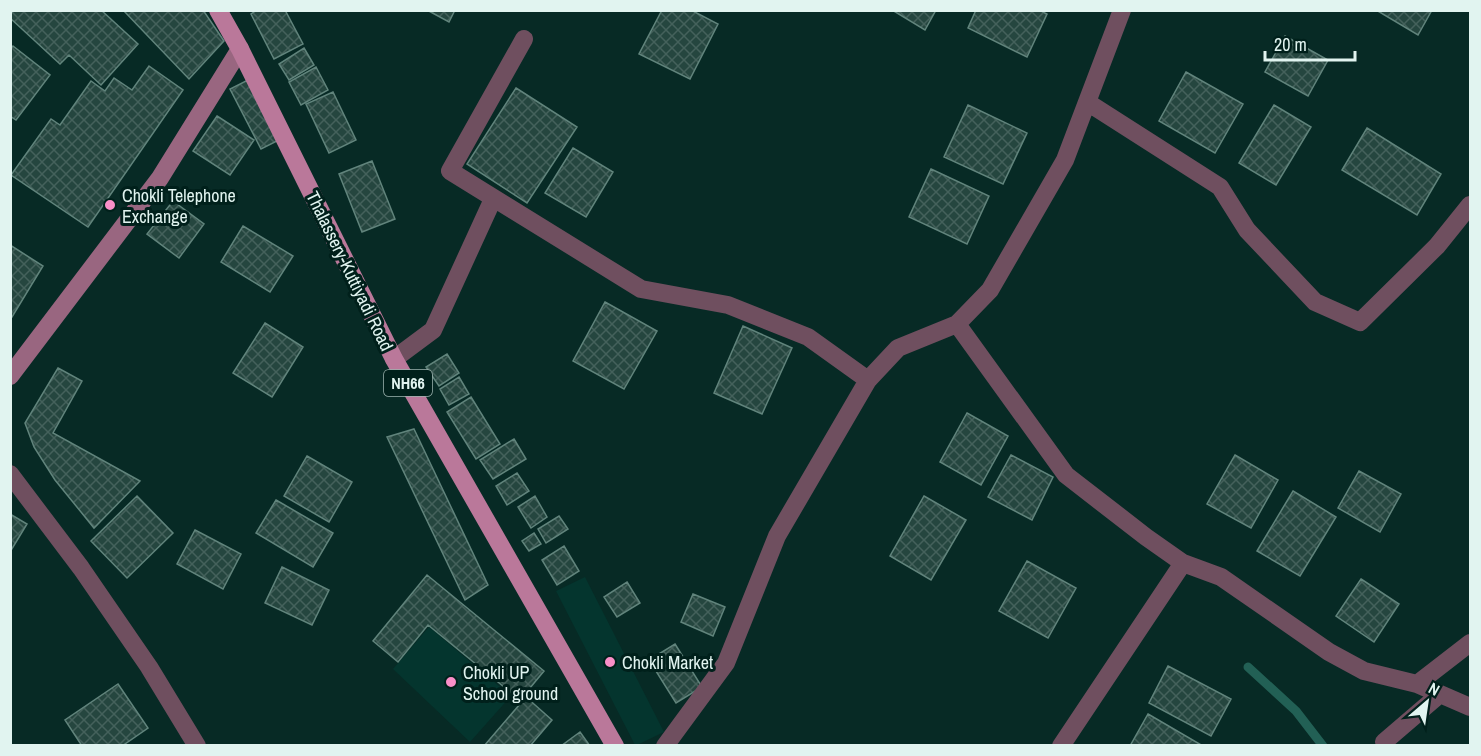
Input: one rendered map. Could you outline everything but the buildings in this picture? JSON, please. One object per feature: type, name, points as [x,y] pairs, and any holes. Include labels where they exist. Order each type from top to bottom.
[{"type":"main road","name":"Thalassery-Kuttiyadi Road","points":[[218,10],[240,49],[394,359],[615,746]]},
{"type":"main road","points":[[10,376],[160,178],[240,49]]},
{"type":"street","points":[[665,746],[726,663],[777,536],[868,380],[898,348],[957,324],[990,290],[1065,160],[1122,10]]},
{"type":"street","points":[[524,39],[450,171],[641,289],[728,305],[808,337],[868,380]]},
{"type":"street","points":[[1087,102],[1220,187],[1247,230],[1315,302],[1360,322],[1437,246],[1470,205]]},
{"type":"street","points":[[394,359],[433,330],[493,199]]},
{"type":"street","points":[[957,324],[1066,475],[1146,537],[1183,563],[1221,577],[1329,652],[1364,671],[1417,684],[1470,707]]},
{"type":"street","points":[[10,474],[81,568],[136,647],[197,746]]},
{"type":"street","points":[[1061,746],[1183,563]]},
{"type":"street","points":[[1417,684],[1470,643]]},
{"type":"street","points":[[1384,742],[1440,694]]},
{"type":"shaded area","name":"Chokli Market","points":[[585,577],[664,732],[637,745],[556,591]]},
{"type":"shaded area","name":"Chokli UP School ground","points":[[429,627],[511,696],[470,742],[393,669]]},
{"type":"waterway","points":[[1248,667],[1296,711],[1323,746]]},
{"type":"place","name":"Chokli Telephone Exchange","points":[[110,205]]},
{"type":"place","name":"Chokli Market","points":[[610,662]]},
{"type":"place","name":"Chokli UP School ground","points":[[451,682]]}]
